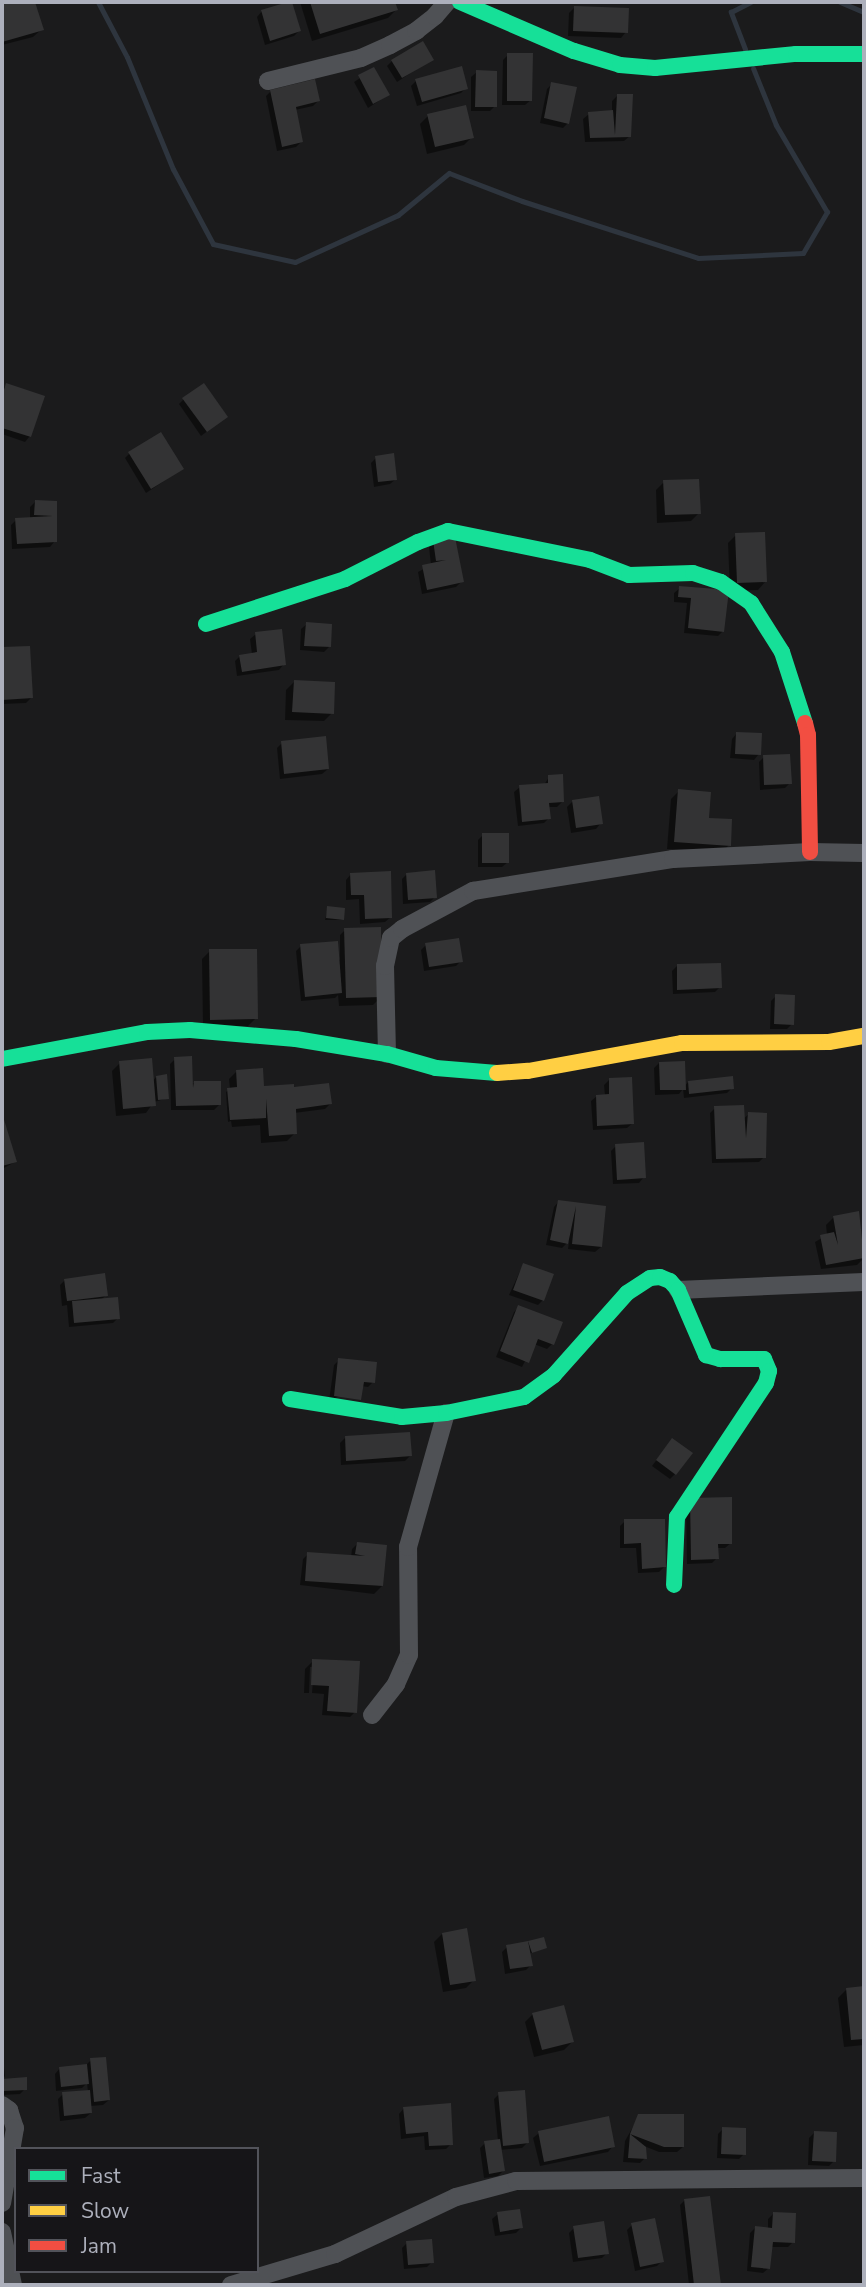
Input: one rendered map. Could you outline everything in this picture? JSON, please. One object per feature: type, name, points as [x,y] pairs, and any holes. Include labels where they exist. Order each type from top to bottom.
[{"type":"main road","points":[[460,2],[574,51],[620,65],[655,68],[709,65],[796,54],[864,54]]},
{"type":"main road","points":[[206,624],[345,579],[418,542],[448,531],[590,560],[629,575],[677,572],[715,579],[751,603],[782,652],[794,682],[808,735],[810,852]]},
{"type":"main road","points":[[2,1059],[168,1030],[296,1039],[387,1054],[436,1068],[498,1073],[542,1069],[682,1043],[829,1042],[864,1036]]},
{"type":"main road","points":[[290,1399],[401,1418],[446,1413],[524,1397],[540,1388],[640,1283],[660,1277],[678,1290],[706,1355],[720,1359],[757,1357],[764,1359],[769,1371],[766,1382],[677,1517],[674,1585]]},
{"type":"street","points":[[268,81],[361,58],[426,24],[447,2]]},
{"type":"street","points":[[387,1054],[385,965],[391,939],[402,929],[461,896],[488,886],[673,859],[810,852],[864,853]]},
{"type":"street","points":[[678,1290],[864,1282]]},
{"type":"street","points":[[372,1715],[396,1685],[409,1655],[408,1547],[446,1413]]},
{"type":"street","points":[[2,2105],[9,2110],[15,2128],[2,2203]]},
{"type":"street","points":[[231,2285],[335,2253],[456,2197],[516,2180],[864,2178]]},
{"type":"street","points":[[2,2232],[12,2285]]},
{"type":"building","points":[[2,2],[35,2],[44,30],[2,42]]},
{"type":"building","points":[[292,2],[301,31],[270,41],[261,10]]},
{"type":"building","points":[[310,2],[395,2],[398,10],[320,34]]},
{"type":"building","points":[[574,6],[629,8],[628,33],[573,31]]},
{"type":"building","points":[[423,41],[434,60],[402,78],[391,60]]},
{"type":"building","points":[[507,53],[533,53],[532,101],[507,101]]},
{"type":"building","points":[[462,66],[468,89],[422,102],[415,79]]},
{"type":"building","points":[[374,67],[390,95],[373,104],[358,75]]},
{"type":"building","points":[[476,70],[497,71],[497,107],[475,107]]},
{"type":"building","points":[[315,79],[320,101],[296,107],[303,142],[282,147],[270,90]]},
{"type":"building","points":[[551,82],[577,87],[569,124],[544,118]]},
{"type":"building","points":[[617,94],[633,94],[631,137],[590,138],[588,112],[613,110],[615,135]]},
{"type":"building","points":[[466,105],[474,138],[435,147],[427,114]]},
{"type":"building","points":[[6,383],[45,396],[31,437],[2,428],[2,396]]},
{"type":"building","points":[[204,383],[228,417],[207,432],[182,398]]},
{"type":"building","points":[[161,432],[184,469],[151,489],[128,452]]},
{"type":"building","points":[[394,453],[397,480],[378,482],[375,456]]},
{"type":"building","points":[[699,479],[701,514],[665,515],[663,480]]},
{"type":"building","points":[[35,500],[57,501],[57,542],[17,544],[15,518],[53,516],[34,515]]},
{"type":"building","points":[[765,532],[767,582],[737,583],[735,533]]},
{"type":"building","points":[[455,537],[464,582],[427,590],[422,565],[446,560],[436,561],[433,540]]},
{"type":"building","points":[[679,586],[729,590],[724,632],[688,628],[691,598],[678,597]]},
{"type":"building","points":[[306,622],[332,624],[331,647],[304,646]]},
{"type":"building","points":[[282,629],[286,665],[242,672],[239,655],[257,652],[255,632]]},
{"type":"building","points":[[30,646],[33,698],[2,700],[2,647]]},
{"type":"building","points":[[294,680],[335,682],[334,714],[292,712]]},
{"type":"building","points":[[736,732],[762,733],[761,755],[735,754]]},
{"type":"building","points":[[326,736],[329,769],[284,774],[281,741]]},
{"type":"building","points":[[790,754],[792,784],[764,785],[763,755]]},
{"type":"building","points":[[563,774],[564,802],[549,803],[551,819],[522,822],[519,785],[548,783],[548,775]]},
{"type":"building","points":[[678,789],[711,792],[709,818],[732,819],[731,846],[674,842]]},
{"type":"building","points":[[599,796],[603,824],[576,828],[572,800]]},
{"type":"building","points":[[482,833],[509,833],[509,863],[482,863]]},
{"type":"building","points":[[435,870],[437,898],[408,900],[406,873]]},
{"type":"building","points":[[391,871],[392,918],[365,919],[364,895],[351,895],[350,873]]},
{"type":"building","points":[[327,906],[345,908],[344,920],[326,918]]},
{"type":"building","points":[[381,927],[382,997],[346,998],[344,928]]},
{"type":"building","points":[[459,938],[463,962],[429,967],[425,943]]},
{"type":"building","points":[[338,941],[342,993],[305,997],[300,944]]},
{"type":"building","points":[[209,949],[257,949],[258,1019],[210,1020]]},
{"type":"building","points":[[721,963],[722,988],[677,990],[677,964]]},
{"type":"building","points":[[775,994],[795,995],[794,1025],[774,1024]]},
{"type":"building","points":[[192,1056],[193,1088],[194,1081],[221,1081],[221,1105],[176,1106],[174,1057]]},
{"type":"building","points":[[152,1058],[156,1106],[123,1109],[119,1061]]},
{"type":"building","points":[[685,1061],[686,1090],[660,1090],[659,1062]]},
{"type":"building","points":[[263,1068],[264,1086],[294,1084],[294,1087],[329,1083],[332,1104],[296,1109],[297,1134],[269,1136],[266,1099],[266,1118],[230,1120],[227,1088],[237,1087],[236,1070]]},
{"type":"building","points":[[167,1074],[169,1099],[158,1100],[156,1076]]},
{"type":"building","points":[[733,1076],[734,1089],[689,1094],[688,1081]]},
{"type":"building","points":[[632,1077],[634,1124],[597,1126],[596,1095],[609,1094],[609,1078]]},
{"type":"building","points":[[744,1105],[746,1138],[748,1112],[767,1113],[766,1158],[716,1159],[714,1106]]},
{"type":"building","points":[[2,1113],[17,1162],[2,1166]]},
{"type":"building","points":[[644,1142],[646,1178],[617,1180],[615,1144]]},
{"type":"building","points":[[558,1200],[606,1206],[602,1247],[572,1244],[576,1206],[568,1244],[550,1240]]},
{"type":"building","points":[[859,1211],[864,1258],[826,1265],[820,1235],[834,1232],[838,1245],[833,1216]]},
{"type":"building","points":[[523,1263],[554,1274],[544,1301],[513,1290]]},
{"type":"building","points":[[105,1273],[108,1296],[67,1301],[64,1279]]},
{"type":"building","points":[[118,1297],[120,1319],[74,1323],[72,1301]]},
{"type":"building","points":[[518,1305],[563,1322],[554,1345],[538,1339],[529,1363],[500,1351]]},
{"type":"building","points":[[338,1358],[377,1362],[375,1383],[364,1382],[361,1400],[334,1396]]},
{"type":"building","points":[[410,1432],[412,1456],[346,1461],[345,1436]]},
{"type":"building","points":[[672,1438],[693,1453],[676,1475],[656,1460]]},
{"type":"building","points":[[732,1497],[732,1544],[718,1544],[719,1559],[691,1560],[690,1498]]},
{"type":"building","points":[[624,1519],[665,1519],[666,1567],[642,1569],[641,1543],[624,1544]]},
{"type":"building","points":[[357,1542],[387,1545],[383,1586],[305,1581],[307,1552],[365,1556],[355,1554]]},
{"type":"building","points":[[312,1659],[360,1661],[357,1713],[327,1711],[329,1686],[311,1685]]},
{"type":"building","points":[[467,1928],[476,1981],[450,1985],[442,1933]]},
{"type":"building","points":[[544,1937],[547,1948],[532,1953],[528,1941]]},
{"type":"building","points":[[528,1941],[533,1966],[510,1969],[506,1945]]},
{"type":"building","points":[[864,1986],[864,2039],[851,2040],[846,1988]]},
{"type":"building","points":[[564,2005],[574,2042],[542,2050],[532,2013]]},
{"type":"building","points":[[106,2057],[110,2100],[94,2102],[90,2058]]},
{"type":"building","points":[[87,2064],[89,2084],[61,2087],[59,2067]]},
{"type":"building","points":[[27,2077],[27,2090],[2,2091],[2,2079]]},
{"type":"building","points":[[90,2090],[92,2113],[64,2116],[62,2092]]},
{"type":"building","points":[[525,2090],[529,2143],[503,2146],[498,2092]]},
{"type":"building","points":[[451,2103],[453,2145],[429,2146],[428,2132],[406,2134],[403,2107]]},
{"type":"building","points":[[638,2114],[684,2114],[684,2147],[664,2147],[630,2134]]},
{"type":"building","points":[[609,2116],[615,2147],[544,2162],[538,2131]]},
{"type":"building","points":[[722,2127],[746,2128],[746,2155],[721,2154]]},
{"type":"building","points":[[814,2131],[837,2132],[836,2162],[812,2161]]},
{"type":"building","points":[[630,2134],[646,2147],[647,2159],[628,2158]]},
{"type":"building","points":[[500,2139],[505,2171],[489,2174],[484,2141]]},
{"type":"building","points":[[710,2196],[721,2285],[694,2285],[684,2199]]},
{"type":"building","points":[[520,2209],[523,2228],[500,2232],[497,2212]]},
{"type":"building","points":[[773,2212],[796,2213],[795,2243],[773,2242],[770,2269],[751,2267],[755,2226],[772,2228]]},
{"type":"building","points":[[655,2218],[664,2262],[640,2267],[631,2223]]},
{"type":"building","points":[[604,2221],[609,2254],[578,2258],[573,2226]]},
{"type":"building","points":[[432,2239],[434,2263],[408,2265],[406,2241]]},
{"type":"waterway","points":[[98,2],[127,57],[173,169],[213,244],[295,262],[398,215],[449,173],[522,201],[698,258],[803,253],[827,212],[776,125],[753,68]]},
{"type":"waterway","points":[[745,49],[731,12],[751,2]]},
{"type":"waterway","points":[[840,2],[864,12]]},
{"type":"traffic: fast","points":[[460,2],[574,51],[620,65],[655,68],[796,54],[864,54]]},
{"type":"traffic: fast","points":[[206,624],[345,579],[418,542],[448,531],[590,560],[629,575],[693,573],[721,582],[751,603],[782,652],[805,723]]},
{"type":"traffic: fast","points":[[2,1059],[147,1032],[190,1030],[296,1039],[387,1054],[436,1068],[497,1073]]},
{"type":"traffic: fast","points":[[290,1399],[402,1417],[446,1413],[524,1397],[554,1375],[627,1293],[650,1278],[660,1277],[670,1281],[678,1290],[706,1355],[720,1359],[764,1359],[769,1371],[766,1383],[677,1517],[674,1585]]},
{"type":"traffic: slow","points":[[497,1073],[528,1071],[682,1043],[829,1042],[864,1036]]},
{"type":"traffic: jam","points":[[805,723],[808,735],[810,852]]}]
